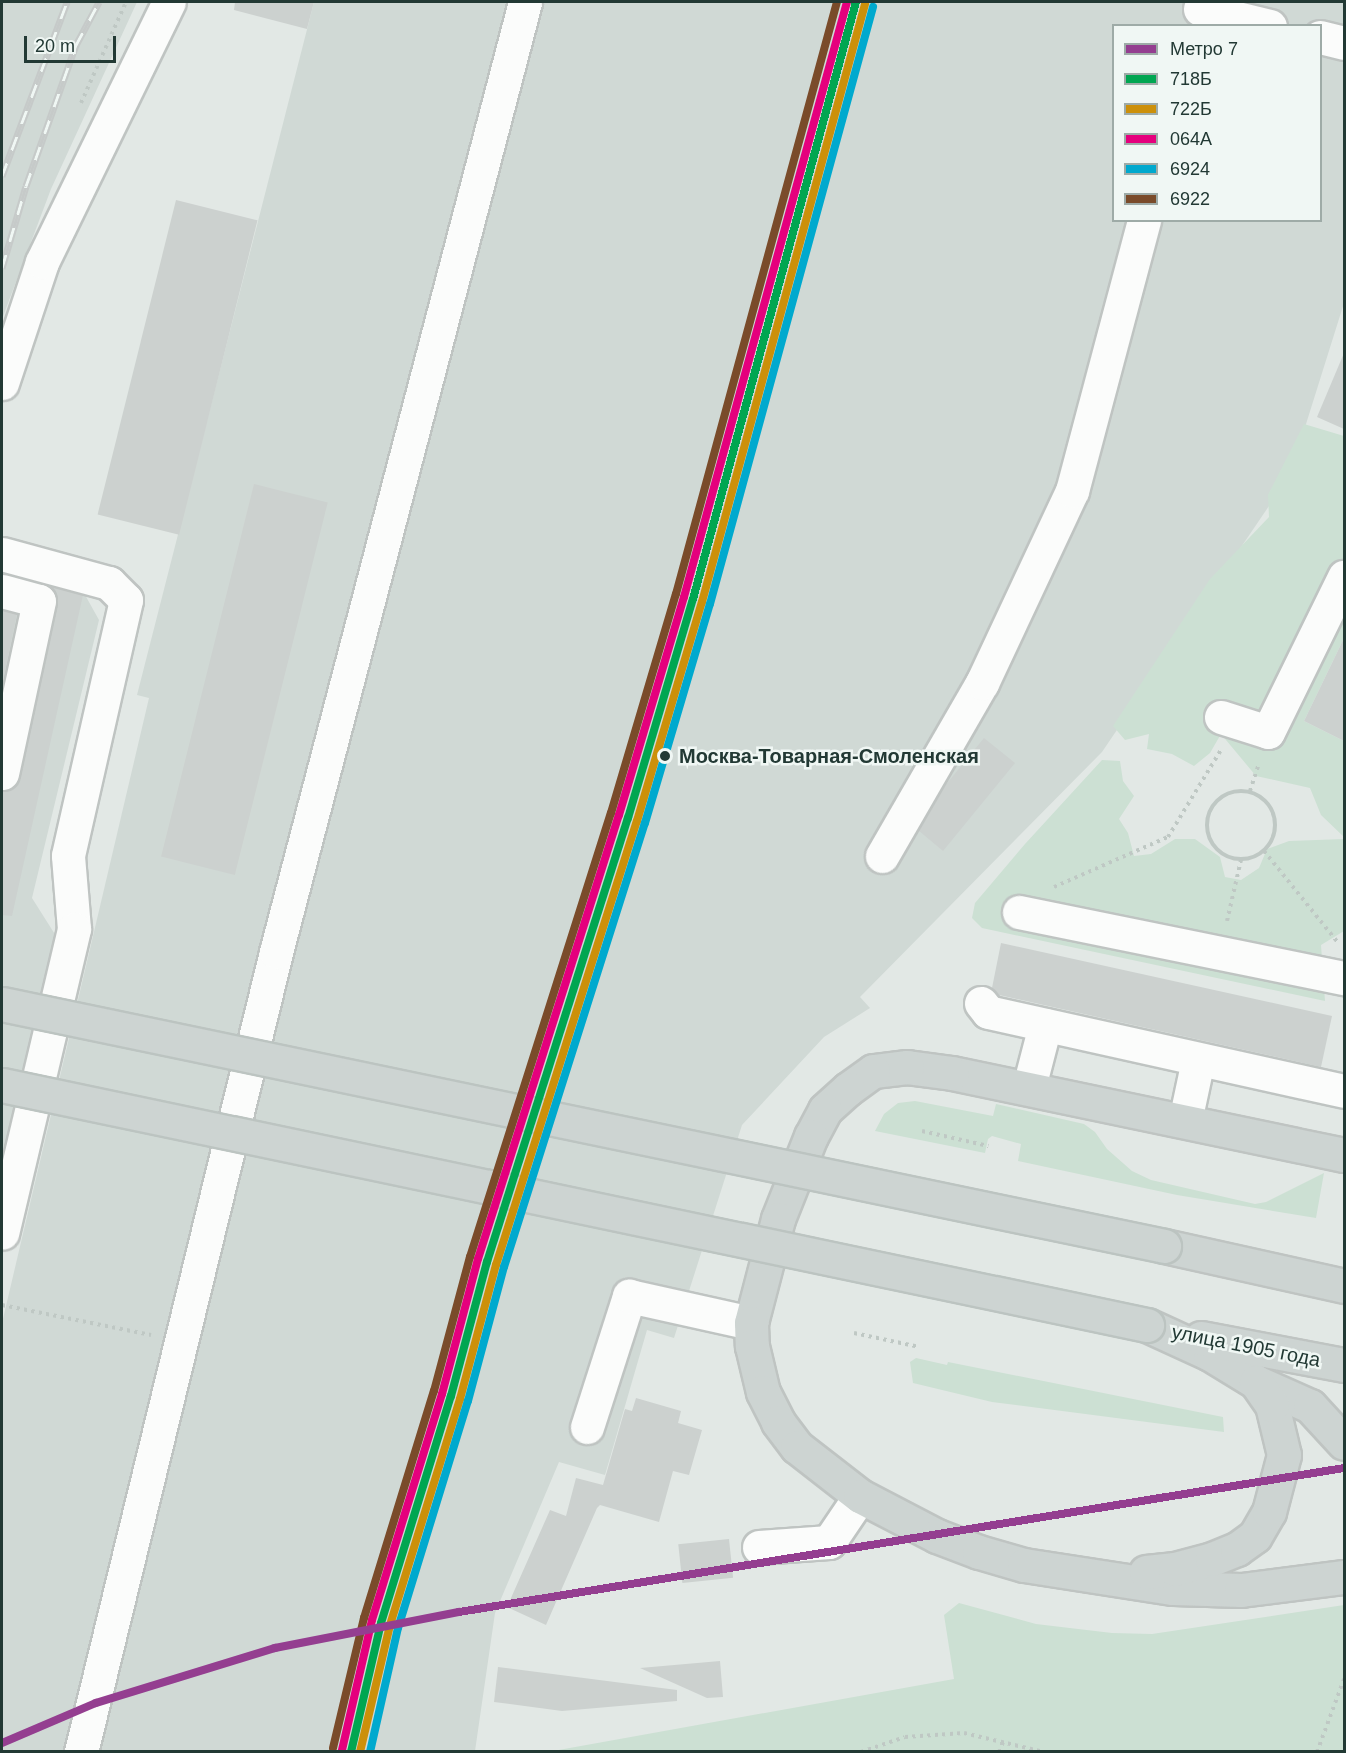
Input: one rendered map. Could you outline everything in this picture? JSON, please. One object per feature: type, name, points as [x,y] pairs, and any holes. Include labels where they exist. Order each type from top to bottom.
[{"type":"main road","points":[[2,1004],[1164,1246],[1344,1286]]},
{"type":"main road","points":[[1344,1155],[1029,1087],[907,1067],[873,1071],[825,1110],[811,1136],[778,1219],[751,1323],[752,1346],[763,1392],[778,1422],[797,1447],[860,1496],[937,1536],[979,1552],[1043,1569],[1173,1588],[1241,1590],[1344,1578]]},
{"type":"main road","points":[[2,1084],[1147,1326],[1210,1354],[1256,1382],[1310,1406],[1344,1443]]},
{"type":"main road","name":"улица 1905 года","points":[[1147,1326],[1239,1347],[1344,1365]]},
{"type":"main road","points":[[1100,1578],[1175,1569],[1212,1559],[1237,1549],[1255,1536],[1269,1512],[1284,1455],[1272,1405],[1256,1382]]},
{"type":"street","points":[[2,383],[42,262],[169,2]]},
{"type":"street","points":[[81,1752],[276,952],[525,2]]},
{"type":"street","points":[[1199,12],[1260,24]]},
{"type":"street","points":[[1322,37],[1344,42]]},
{"type":"street","points":[[882,856],[982,683],[1072,491],[1143,222]]},
{"type":"street","points":[[2,554],[109,583],[126,600],[68,856],[74,929],[2,1233]]},
{"type":"street","points":[[1221,717],[1269,732],[1344,577]]},
{"type":"street","points":[[2,591],[39,601],[2,773]]},
{"type":"street","points":[[1032,915],[1344,978]]},
{"type":"street","points":[[981,1003],[988,1012],[1344,1091]]},
{"type":"street","points":[[1029,1087],[1045,1025]]},
{"type":"street","points":[[1185,1121],[1198,1060]]},
{"type":"street","points":[[1296,1277],[1344,1268]]},
{"type":"street","points":[[587,1427],[629,1296],[751,1323]]},
{"type":"street","points":[[1310,1406],[1344,1416]]},
{"type":"street","points":[[759,1547],[829,1542],[860,1496]]},
{"type":"path","points":[[1032,915],[1053,887],[1168,837],[1227,740],[1269,732],[1250,791]]},
{"type":"path","points":[[1238,790],[1250,791],[1261,796],[1274,813],[1276,825],[1273,837],[1264,851],[1253,857],[1229,858],[1214,847],[1208,836],[1206,824],[1209,810],[1216,800],[1226,793],[1238,790]]},
{"type":"path","points":[[1264,851],[1344,951]]},
{"type":"path","points":[[922,1131],[988,1146]]},
{"type":"path","points":[[2,1305],[181,1341]]},
{"type":"path","points":[[854,1333],[921,1347]]},
{"type":"path","points":[[1317,1752],[1344,1679]]},
{"type":"path","points":[[861,1752],[905,1737],[964,1733],[1044,1752]]},
{"type":"path","points":[[999,1752],[1003,1742]]},
{"type":"shaded area","points":[[2,2],[137,2],[51,189],[2,319]]},
{"type":"shaded area","points":[[314,2],[1344,2],[1344,303],[1290,475],[1102,752],[860,997],[870,1008],[824,1037],[742,1125],[674,1338],[647,1330],[605,1475],[559,1462],[495,1613],[475,1751],[2,1752],[2,1323],[149,698],[137,695]]},
{"type":"shaded area","points":[[2,575],[84,593],[99,620],[32,898],[56,936],[2,1176]]},
{"type":"green space","points":[[1304,424],[1344,436],[1344,638],[1304,721],[1344,741],[1344,837],[1321,815],[1310,788],[1256,776],[1221,734],[1210,753],[1194,766],[1172,754],[1147,749],[1149,734],[1125,740],[1113,726],[1210,579],[1269,517],[1268,495]]},
{"type":"green space","points":[[1102,760],[1120,761],[1123,781],[1134,796],[1119,819],[1128,833],[1134,856],[1151,854],[1175,839],[1195,839],[1220,857],[1225,877],[1241,880],[1259,868],[1267,849],[1289,841],[1344,839],[1344,931],[1321,945],[1325,1001],[982,928],[972,918],[975,903]]},
{"type":"green space","points":[[915,1101],[993,1116],[996,1104],[1084,1124],[1095,1132],[1107,1149],[1132,1171],[1151,1180],[1255,1204],[1266,1202],[1324,1173],[1316,1218],[1177,1195],[1018,1161],[1021,1144],[992,1136],[988,1139],[985,1153],[875,1131],[884,1114],[898,1103]]},
{"type":"green space","points":[[916,1358],[947,1365],[948,1362],[1223,1417],[1224,1432],[992,1402],[913,1383],[910,1362]]},
{"type":"green space","points":[[959,1603],[1036,1624],[1112,1633],[1152,1634],[1344,1605],[1344,1751],[553,1751],[954,1679],[944,1615]]},
{"type":"building","points":[[235,2],[314,2],[307,29],[234,10]]},
{"type":"building","points":[[176,200],[258,220],[179,535],[98,514]]},
{"type":"building","points":[[1344,353],[1344,429],[1317,417]]},
{"type":"building","points":[[254,484],[328,502],[235,875],[161,857]]},
{"type":"building","points":[[51,587],[83,595],[12,916],[2,915],[2,791],[15,786],[20,777],[57,605],[57,595]]},
{"type":"building","points":[[2,610],[17,614],[2,686]]},
{"type":"building","points":[[1344,638],[1344,741],[1304,721]]},
{"type":"building","points":[[984,738],[1015,763],[943,851],[918,830],[944,787]]},
{"type":"building","points":[[1001,943],[1332,1016],[1321,1067],[999,995],[992,988]]},
{"type":"building","points":[[636,1398],[681,1411],[678,1423],[702,1430],[689,1475],[673,1471],[659,1522],[600,1505],[597,1508],[546,1625],[507,1607],[550,1510],[566,1516],[576,1478],[603,1485],[625,1409],[632,1411]]},
{"type":"building","points":[[729,1539],[733,1578],[682,1583],[678,1544]]},
{"type":"building","points":[[720,1661],[723,1697],[707,1698],[640,1668]]},
{"type":"building","points":[[498,1667],[677,1690],[677,1701],[562,1711],[494,1702]]},
{"type":"railway","points":[[2,176],[67,2]]},
{"type":"railway","points":[[2,268],[26,186],[76,45],[99,2]]},
{"type":"metro line","name":"7","points":[[2,1743],[96,1703],[275,1648],[459,1612],[1344,1468]]},
{"type":"transit line","name":"6922","points":[[333,1748],[364,1618],[434,1391],[470,1257],[611,813],[676,594],[837,2]]},
{"type":"transit line","name":"064А","points":[[342,1750],[372,1620],[442,1394],[478,1259],[619,815],[684,597],[847,2]]},
{"type":"transit line","name":"718Б","points":[[351,1752],[381,1623],[451,1396],[487,1262],[628,818],[693,599],[856,2]]},
{"type":"transit line","name":"722Б","points":[[360,1752],[390,1625],[460,1399],[496,1265],[637,821],[702,602],[865,4]]},
{"type":"transit line","name":"6924","points":[[370,1752],[398,1628],[468,1401],[504,1267],[645,823],[710,604],[873,7]]},
{"type":"place","name":"Москва-Товарная-Смоленская","points":[[665,756]]}]
